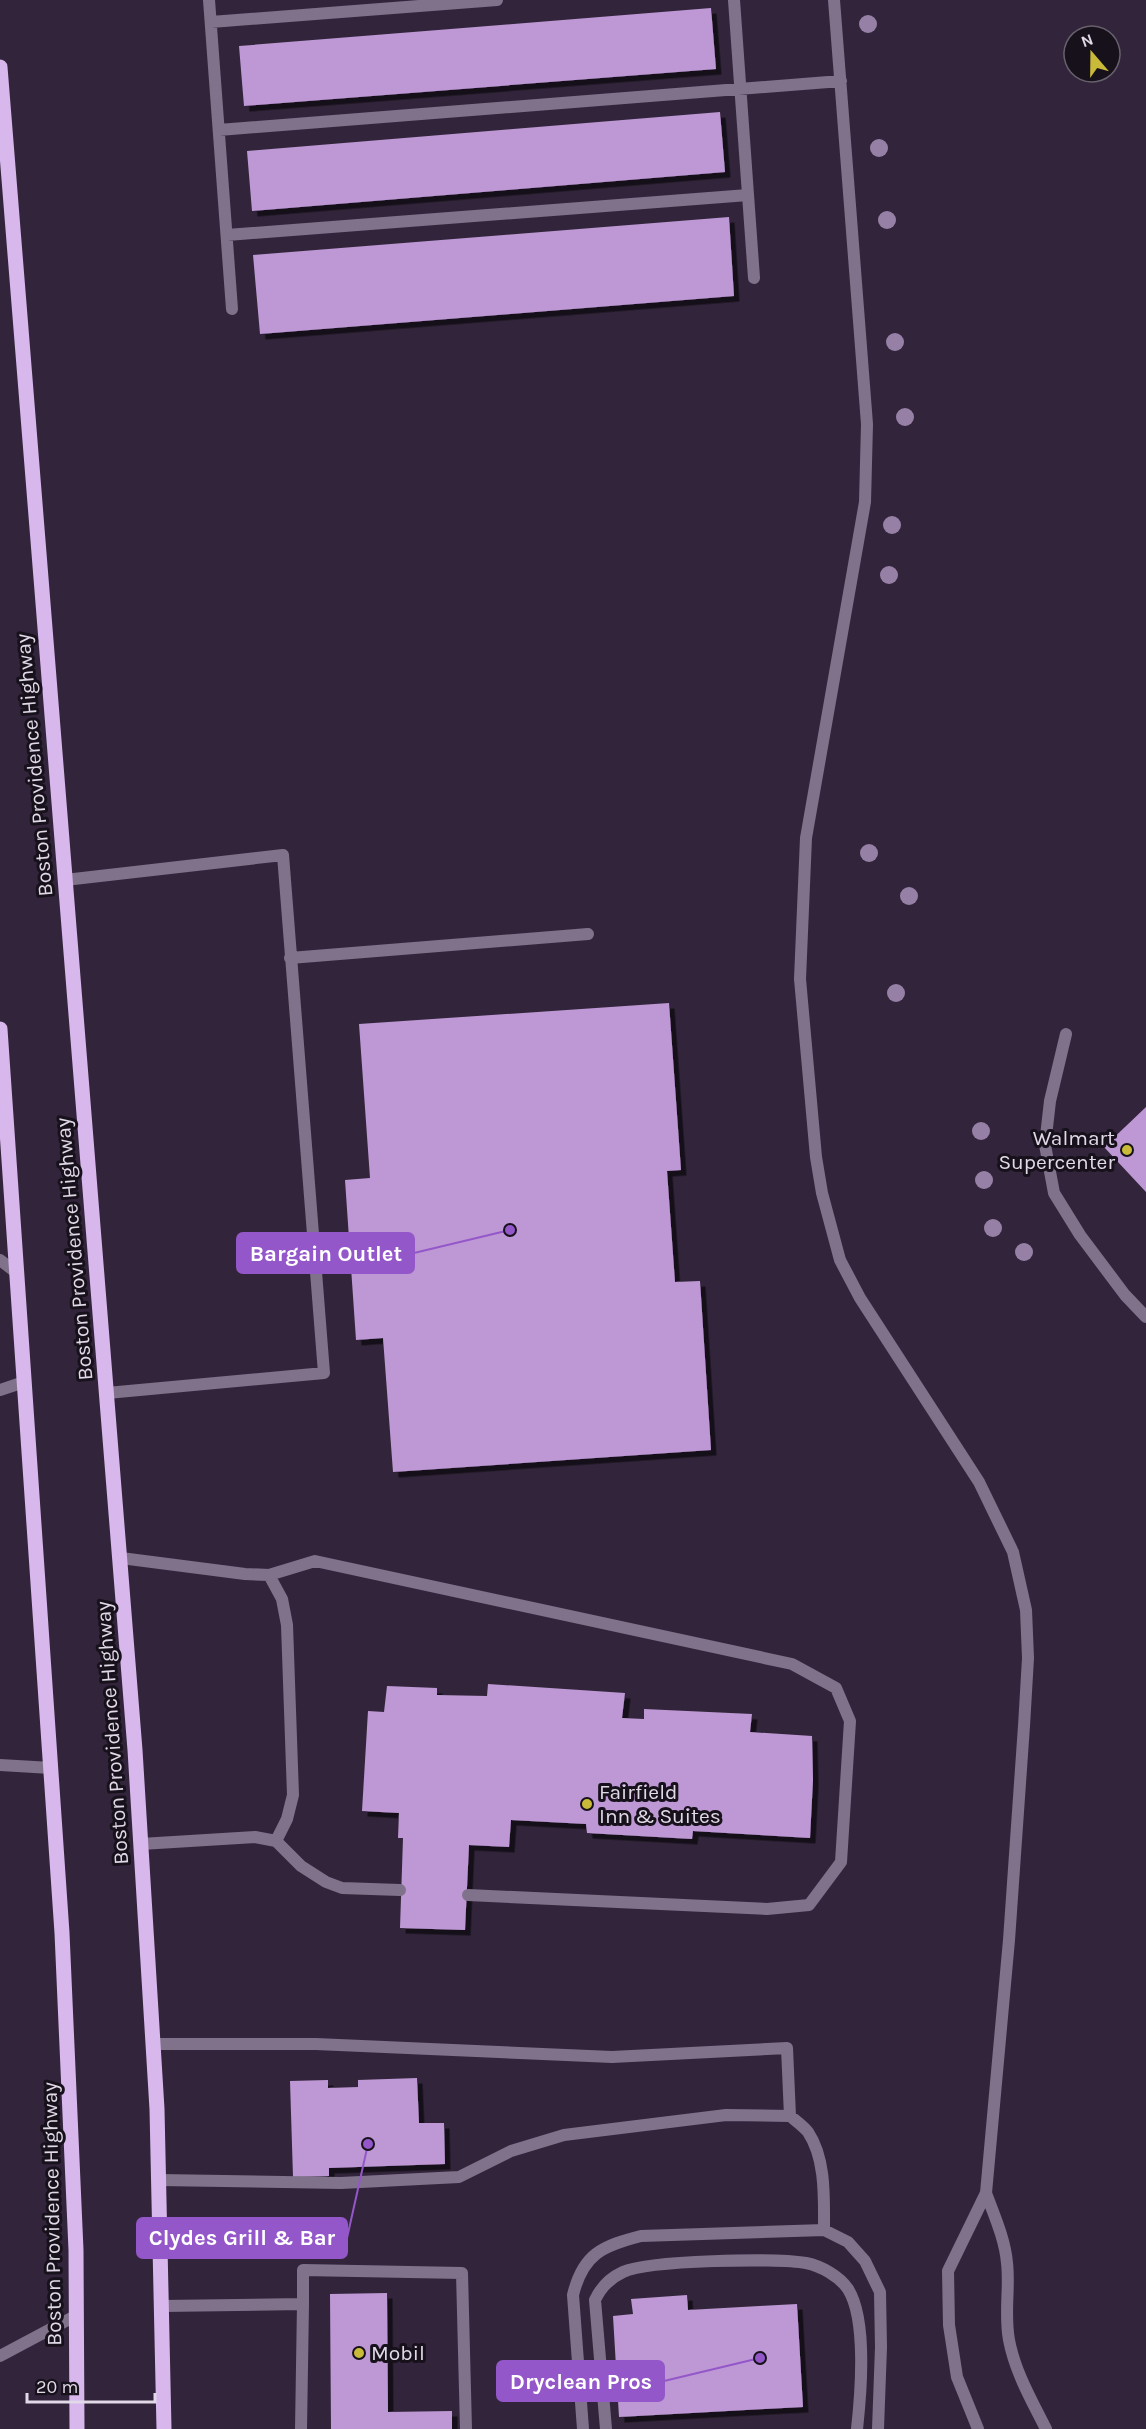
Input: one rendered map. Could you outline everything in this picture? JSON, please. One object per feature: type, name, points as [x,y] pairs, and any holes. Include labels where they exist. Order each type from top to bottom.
[{"type":"main road","name":"Boston Providence Highway","points":[[0,67],[121,1558],[141,1844],[154,2044],[164,2429]]},
{"type":"main road","name":"Boston Providence Highway","points":[[0,1029],[51,1767],[71,2098],[77,2315],[77,2429]]},
{"type":"lane","points":[[209,0],[232,309]]},
{"type":"lane","points":[[211,22],[497,0]]},
{"type":"lane","points":[[734,0],[754,278]]},
{"type":"lane","points":[[834,0],[867,424],[867,470],[862,524],[806,838],[801,997],[816,1157],[824,1202],[840,1260],[860,1298],[979,1482],[1013,1552],[1026,1610],[1028,1649],[1024,1726],[1009,1940],[986,2193],[948,2271],[949,2325],[957,2378],[978,2429]]},
{"type":"lane","points":[[219,129],[841,81]]},
{"type":"lane","points":[[227,235],[748,195]]},
{"type":"lane","points":[[65,880],[283,855],[324,1373],[107,1393]]},
{"type":"lane","points":[[291,958],[588,934]]},
{"type":"lane","points":[[1066,1034],[1050,1101],[1045,1145],[1054,1193],[1080,1235],[1125,1295],[1146,1317]]},
{"type":"lane","points":[[0,1260],[17,1273]]},
{"type":"lane","points":[[0,1390],[24,1382]]},
{"type":"lane","points":[[121,1558],[269,1575],[315,1561],[792,1664],[836,1688],[850,1721],[841,1863],[808,1905],[767,1909],[468,1895]]},
{"type":"lane","points":[[269,1575],[282,1599],[287,1625],[293,1795],[287,1819],[276,1841]]},
{"type":"lane","points":[[0,1765],[51,1767]]},
{"type":"lane","points":[[141,1844],[255,1838],[276,1841],[301,1866],[327,1882],[342,1888],[400,1890]]},
{"type":"lane","points":[[154,2044],[316,2044],[612,2057],[787,2048],[790,2116]]},
{"type":"lane","points":[[159,2180],[341,2183],[459,2177],[511,2151],[564,2135],[726,2115],[790,2116],[806,2130],[814,2144],[824,2197],[824,2230]]},
{"type":"lane","points":[[986,2193],[1008,2264],[1005,2307],[1009,2341],[1029,2398],[1046,2429]]},
{"type":"lane","points":[[583,2429],[573,2295],[578,2277],[586,2262],[599,2250],[617,2242],[641,2236],[824,2230],[848,2242],[869,2267],[880,2292],[881,2347],[878,2429]]},
{"type":"lane","points":[[606,2429],[595,2300],[600,2289],[626,2270],[671,2264],[754,2261],[806,2263],[833,2275],[846,2287],[855,2303],[859,2325],[857,2429]]},
{"type":"lane","points":[[301,2429],[303,2270],[462,2273],[466,2429]]},
{"type":"lane","points":[[162,2306],[303,2304]]},
{"type":"lane","points":[[0,2356],[77,2315]]},
{"type":"building","points":[[711,8],[716,69],[244,106],[239,46]]},
{"type":"building","points":[[720,112],[725,172],[252,211],[247,151]]},
{"type":"building","points":[[729,217],[734,296],[260,334],[253,255]]},
{"type":"building","points":[[669,1003],[681,1170],[667,1171],[675,1282],[700,1281],[711,1450],[393,1472],[383,1338],[356,1340],[345,1180],[370,1178],[359,1024]]},
{"type":"building","name":"Walmart Supercenter","points":[[1146,1107],[1146,1192],[1104,1147]]},
{"type":"building","name":"Fairfield Inn & Suites","points":[[488,1684],[625,1693],[622,1718],[644,1719],[644,1709],[752,1714],[750,1732],[812,1736],[813,1780],[810,1838],[693,1831],[692,1839],[587,1833],[586,1824],[511,1820],[509,1847],[469,1845],[465,1930],[400,1928],[403,1838],[398,1838],[399,1813],[362,1811],[368,1711],[384,1712],[387,1686],[437,1688],[437,1695],[487,1696]]},
{"type":"building","points":[[417,2078],[419,2123],[444,2123],[445,2164],[329,2168],[329,2176],[293,2177],[290,2081],[328,2080],[328,2088],[358,2087],[358,2080]]},
{"type":"building","name":"Mobil","points":[[387,2293],[388,2412],[452,2411],[452,2429],[331,2429],[330,2294]]},
{"type":"building","points":[[687,2295],[688,2310],[797,2304],[803,2407],[619,2417],[613,2316],[633,2314],[631,2299]]},
{"type":"place","name":"Walmart Supercenter","points":[[1127,1150]]},
{"type":"place","name":"Bargain Outlet","points":[[510,1230]]},
{"type":"place","name":"Fairfield Inn & Suites","points":[[587,1804]]},
{"type":"place","name":"Clydes Grill & Bar","points":[[368,2144]]},
{"type":"place","name":"Mobil","points":[[359,2353]]},
{"type":"place","name":"Dryclean Pros","points":[[760,2358]]}]
